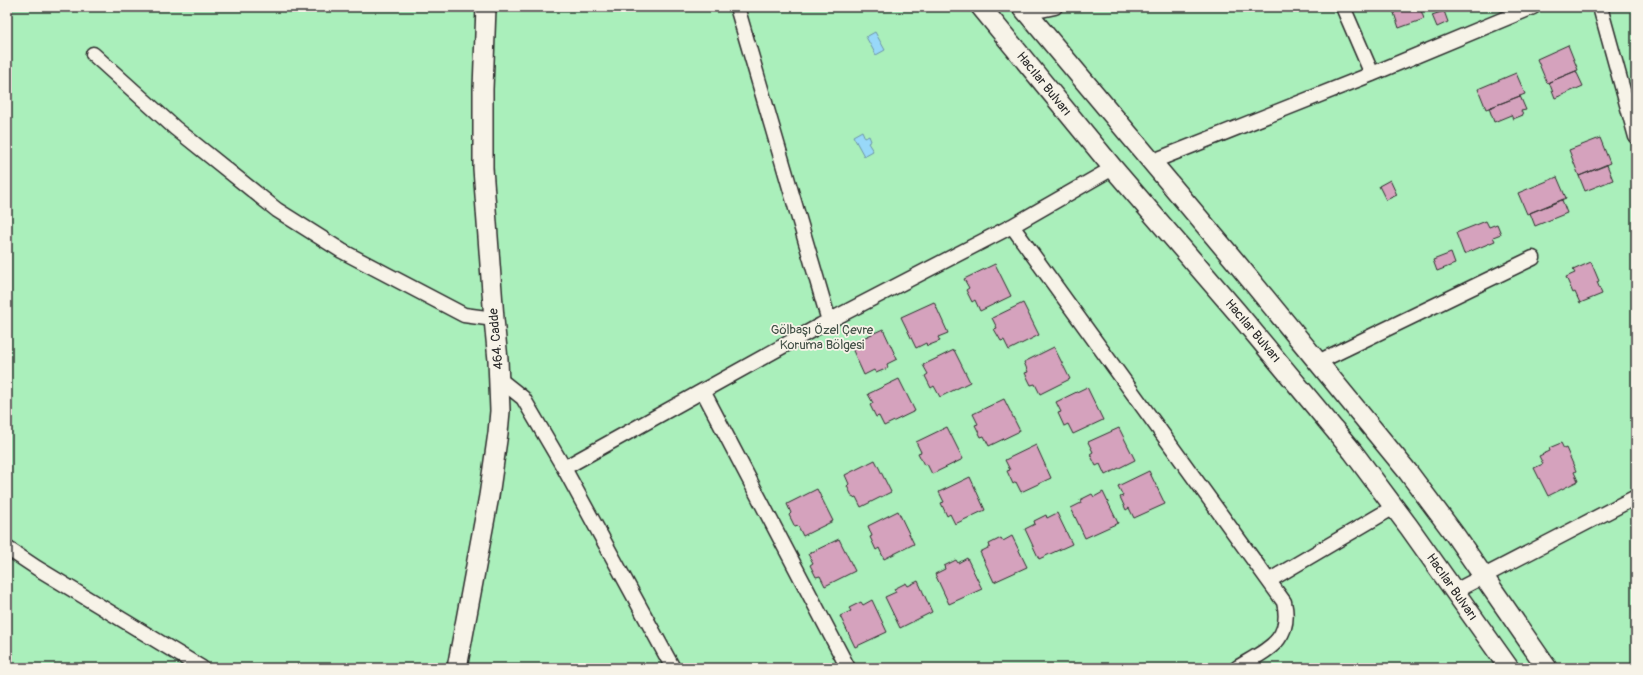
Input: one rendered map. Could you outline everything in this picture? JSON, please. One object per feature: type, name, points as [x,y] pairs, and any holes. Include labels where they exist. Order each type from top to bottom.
[{"type":"main road","name":"464. Cadde","points":[[457,668],[495,460],[500,411],[499,379],[483,168],[483,90],[486,7]]},
{"type":"main road","name":"Hacılar Bulvarı","points":[[981,7],[1113,168],[1267,348],[1353,452],[1455,591],[1509,668]]},
{"type":"main road","points":[[1024,10],[1236,261],[1408,472],[1548,668]]},
{"type":"street","points":[[737,7],[829,321]]},
{"type":"street","points":[[1024,10],[1055,7]]},
{"type":"street","points":[[1343,7],[1372,74]]},
{"type":"street","points":[[1151,162],[1372,74],[1533,7]]},
{"type":"street","points":[[1600,7],[1636,137]]},
{"type":"street","points":[[92,54],[175,128],[277,210],[342,251],[464,315],[494,319]]},
{"type":"street","points":[[564,468],[829,321],[1012,226],[1113,168]]},
{"type":"street","points":[[1012,226],[1270,580],[1284,602],[1287,615],[1285,631],[1272,646],[1237,668]]},
{"type":"street","points":[[1318,362],[1533,258]]},
{"type":"street","points":[[499,379],[523,398],[564,468],[672,668]]},
{"type":"street","points":[[704,391],[848,668]]},
{"type":"street","points":[[1455,591],[1636,497]]},
{"type":"street","points":[[1270,580],[1394,507]]},
{"type":"street","points":[[7,548],[37,568],[202,668]]},
{"type":"green space","name":"Gölbaşı Özel Çevre Koruma Bölgesi","points":[[7,7],[1636,7],[1636,668],[7,668]]},
{"type":"water","points":[[875,32],[885,50],[876,55],[866,37]]},
{"type":"water","points":[[862,131],[865,138],[869,136],[871,141],[868,143],[873,151],[864,156],[853,136]]},
{"type":"building","points":[[1392,7],[1421,7],[1424,19],[1399,28]]},
{"type":"building","points":[[1444,11],[1448,22],[1437,27],[1432,15]]},
{"type":"building","points":[[1568,45],[1578,70],[1547,83],[1537,59]]},
{"type":"building","points":[[1576,71],[1583,86],[1555,98],[1549,82]]},
{"type":"building","points":[[1516,73],[1525,94],[1486,109],[1478,89]]},
{"type":"building","points":[[1520,96],[1526,110],[1521,111],[1523,115],[1513,119],[1511,115],[1494,122],[1489,108]]},
{"type":"building","points":[[1600,138],[1610,163],[1579,176],[1569,150]]},
{"type":"building","points":[[1607,165],[1613,180],[1585,191],[1579,176]]},
{"type":"building","points":[[1557,177],[1566,198],[1527,214],[1518,193]]},
{"type":"building","points":[[1390,180],[1397,195],[1386,200],[1379,186]]},
{"type":"building","points":[[1562,200],[1567,213],[1535,226],[1530,213]]},
{"type":"building","points":[[1486,221],[1489,227],[1497,224],[1501,234],[1493,237],[1495,241],[1464,254],[1456,233]]},
{"type":"building","points":[[1451,253],[1455,264],[1437,271],[1433,260]]},
{"type":"building","points":[[1591,262],[1599,281],[1597,282],[1602,294],[1580,303],[1575,292],[1573,293],[1566,277],[1575,273],[1573,270]]},
{"type":"building","points":[[995,264],[1011,296],[980,311],[975,300],[972,302],[966,290],[969,288],[964,279]]},
{"type":"building","points":[[934,302],[948,333],[938,337],[940,341],[927,346],[926,343],[916,348],[901,317]]},
{"type":"building","points":[[1023,303],[1039,335],[1009,350],[1004,340],[1001,341],[994,329],[997,328],[992,318]]},
{"type":"building","points":[[883,329],[897,359],[887,364],[888,368],[876,373],[874,370],[864,375],[850,344]]},
{"type":"building","points":[[1054,347],[1070,379],[1040,394],[1035,384],[1031,385],[1025,373],[1028,372],[1024,362]]},
{"type":"building","points":[[954,350],[970,382],[940,397],[934,386],[931,388],[925,376],[928,374],[923,365]]},
{"type":"building","points":[[899,379],[915,411],[884,426],[879,416],[876,417],[870,405],[873,403],[868,394]]},
{"type":"building","points":[[1087,387],[1103,420],[1073,434],[1068,424],[1064,426],[1058,413],[1061,412],[1056,402]]},
{"type":"building","points":[[1004,399],[1020,431],[989,446],[984,436],[981,437],[975,425],[978,424],[973,414]]},
{"type":"building","points":[[947,427],[963,459],[932,474],[927,464],[924,465],[918,453],[921,452],[916,442]]},
{"type":"building","points":[[1119,428],[1135,460],[1105,475],[1100,464],[1096,466],[1090,454],[1093,452],[1088,442]]},
{"type":"building","points":[[1561,443],[1564,449],[1566,448],[1576,471],[1574,472],[1578,481],[1548,496],[1534,468],[1543,464],[1539,456],[1550,451],[1549,448]]},
{"type":"building","points":[[1036,445],[1051,478],[1021,492],[1016,482],[1013,484],[1007,471],[1010,470],[1005,460]]},
{"type":"building","points":[[875,460],[891,492],[861,507],[856,497],[853,498],[847,486],[849,484],[845,475]]},
{"type":"building","points":[[1149,471],[1165,504],[1134,518],[1129,508],[1126,510],[1120,497],[1123,496],[1118,486]]},
{"type":"building","points":[[970,477],[985,510],[955,524],[950,514],[947,516],[941,503],[944,502],[939,492]]},
{"type":"building","points":[[817,489],[833,521],[803,536],[798,526],[795,527],[789,515],[791,513],[787,504]]},
{"type":"building","points":[[1103,492],[1118,523],[1085,538],[1071,508],[1081,503],[1080,500],[1092,494],[1094,497]]},
{"type":"building","points":[[898,511],[914,544],[884,559],[879,548],[876,550],[870,537],[872,536],[868,526]]},
{"type":"building","points":[[1057,513],[1072,544],[1039,559],[1025,529],[1035,524],[1034,521],[1046,515],[1047,518]]},
{"type":"building","points":[[1012,536],[1027,567],[994,582],[980,552],[990,547],[989,544],[1001,538],[1003,541]]},
{"type":"building","points":[[839,539],[855,571],[825,586],[820,576],[816,577],[810,565],[813,563],[808,554]]},
{"type":"building","points":[[967,558],[982,589],[949,604],[935,574],[945,569],[944,566],[956,560],[958,563]]},
{"type":"building","points":[[918,581],[932,612],[900,628],[885,597],[896,592],[894,589],[906,583],[908,586]]},
{"type":"building","points":[[872,600],[887,632],[855,647],[840,616],[851,611],[849,608],[861,602],[863,605]]}]
